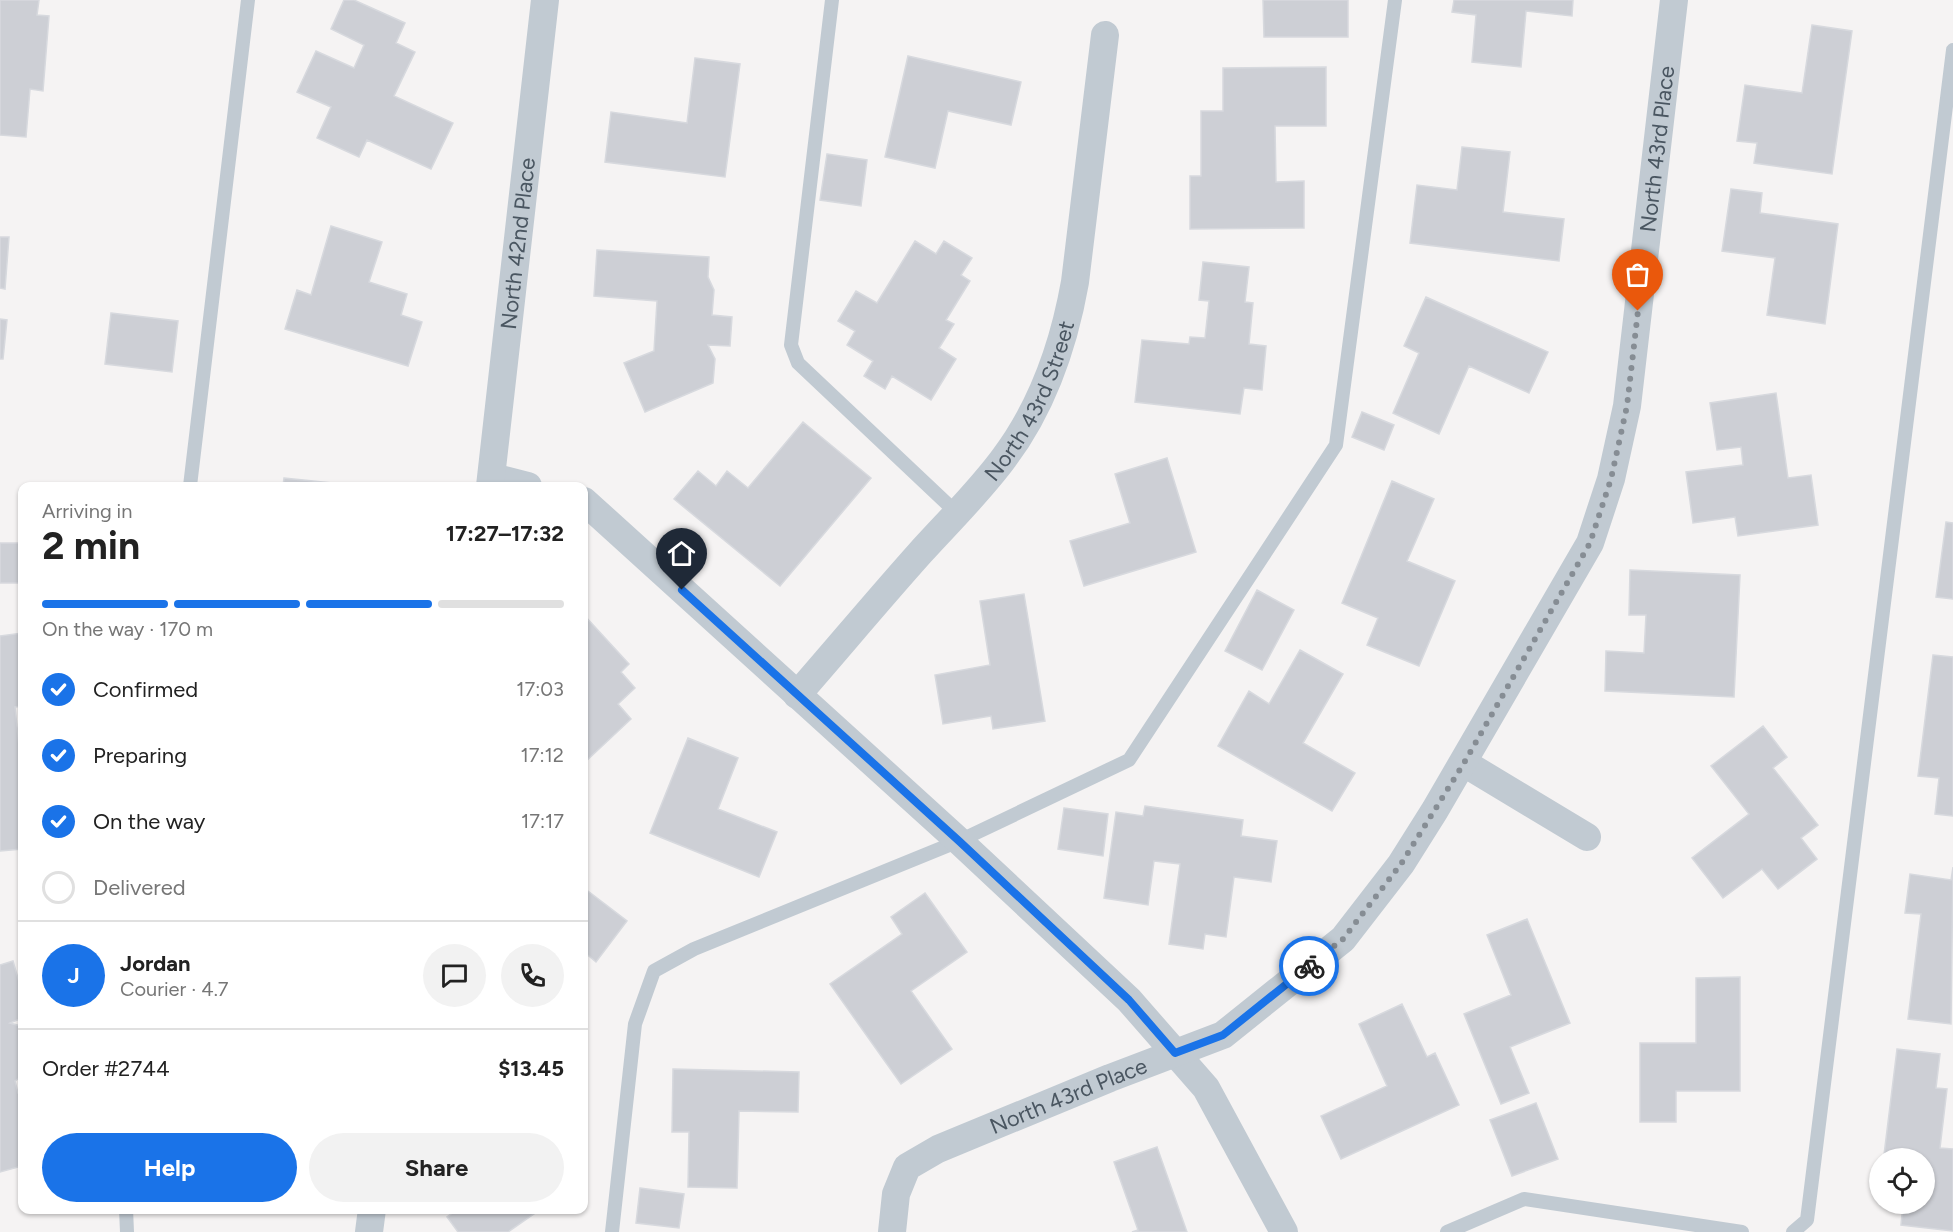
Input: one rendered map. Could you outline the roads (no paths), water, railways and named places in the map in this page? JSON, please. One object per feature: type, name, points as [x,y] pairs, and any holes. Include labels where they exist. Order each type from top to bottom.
[{"type":"street","name":"North 42nd Place","points":[[491,481],[545,0]]},
{"type":"street","name":"North 43rd Place","points":[[892,1232],[896,1194],[907,1167],[938,1149],[1223,1035],[1343,939],[1401,864],[1464,763],[1590,543],[1611,479],[1627,406],[1674,0]]},
{"type":"street","name":"North 43rd Street","points":[[797,695],[921,551],[958,514],[1005,457],[1031,415],[1052,370],[1068,320],[1105,35]]},
{"type":"street","points":[[588,505],[959,841],[1129,1000],[1206,1088],[1284,1232]]},
{"type":"street","points":[[1464,763],[1587,837]]},
{"type":"street","points":[[369,1232],[371,1214]]},
{"type":"lane","points":[[190,482],[248,0]]},
{"type":"lane","points":[[832,0],[791,345],[798,363],[958,514]]},
{"type":"lane","points":[[612,1232],[635,1024],[654,971],[694,949],[959,841],[1129,760],[1336,445],[1395,0]]},
{"type":"lane","points":[[1793,1232],[1807,1220],[1953,50]]},
{"type":"lane","points":[[1447,1232],[1524,1199],[1742,1232]]},
{"type":"lane","points":[[126,1214],[127,1232]]}]
